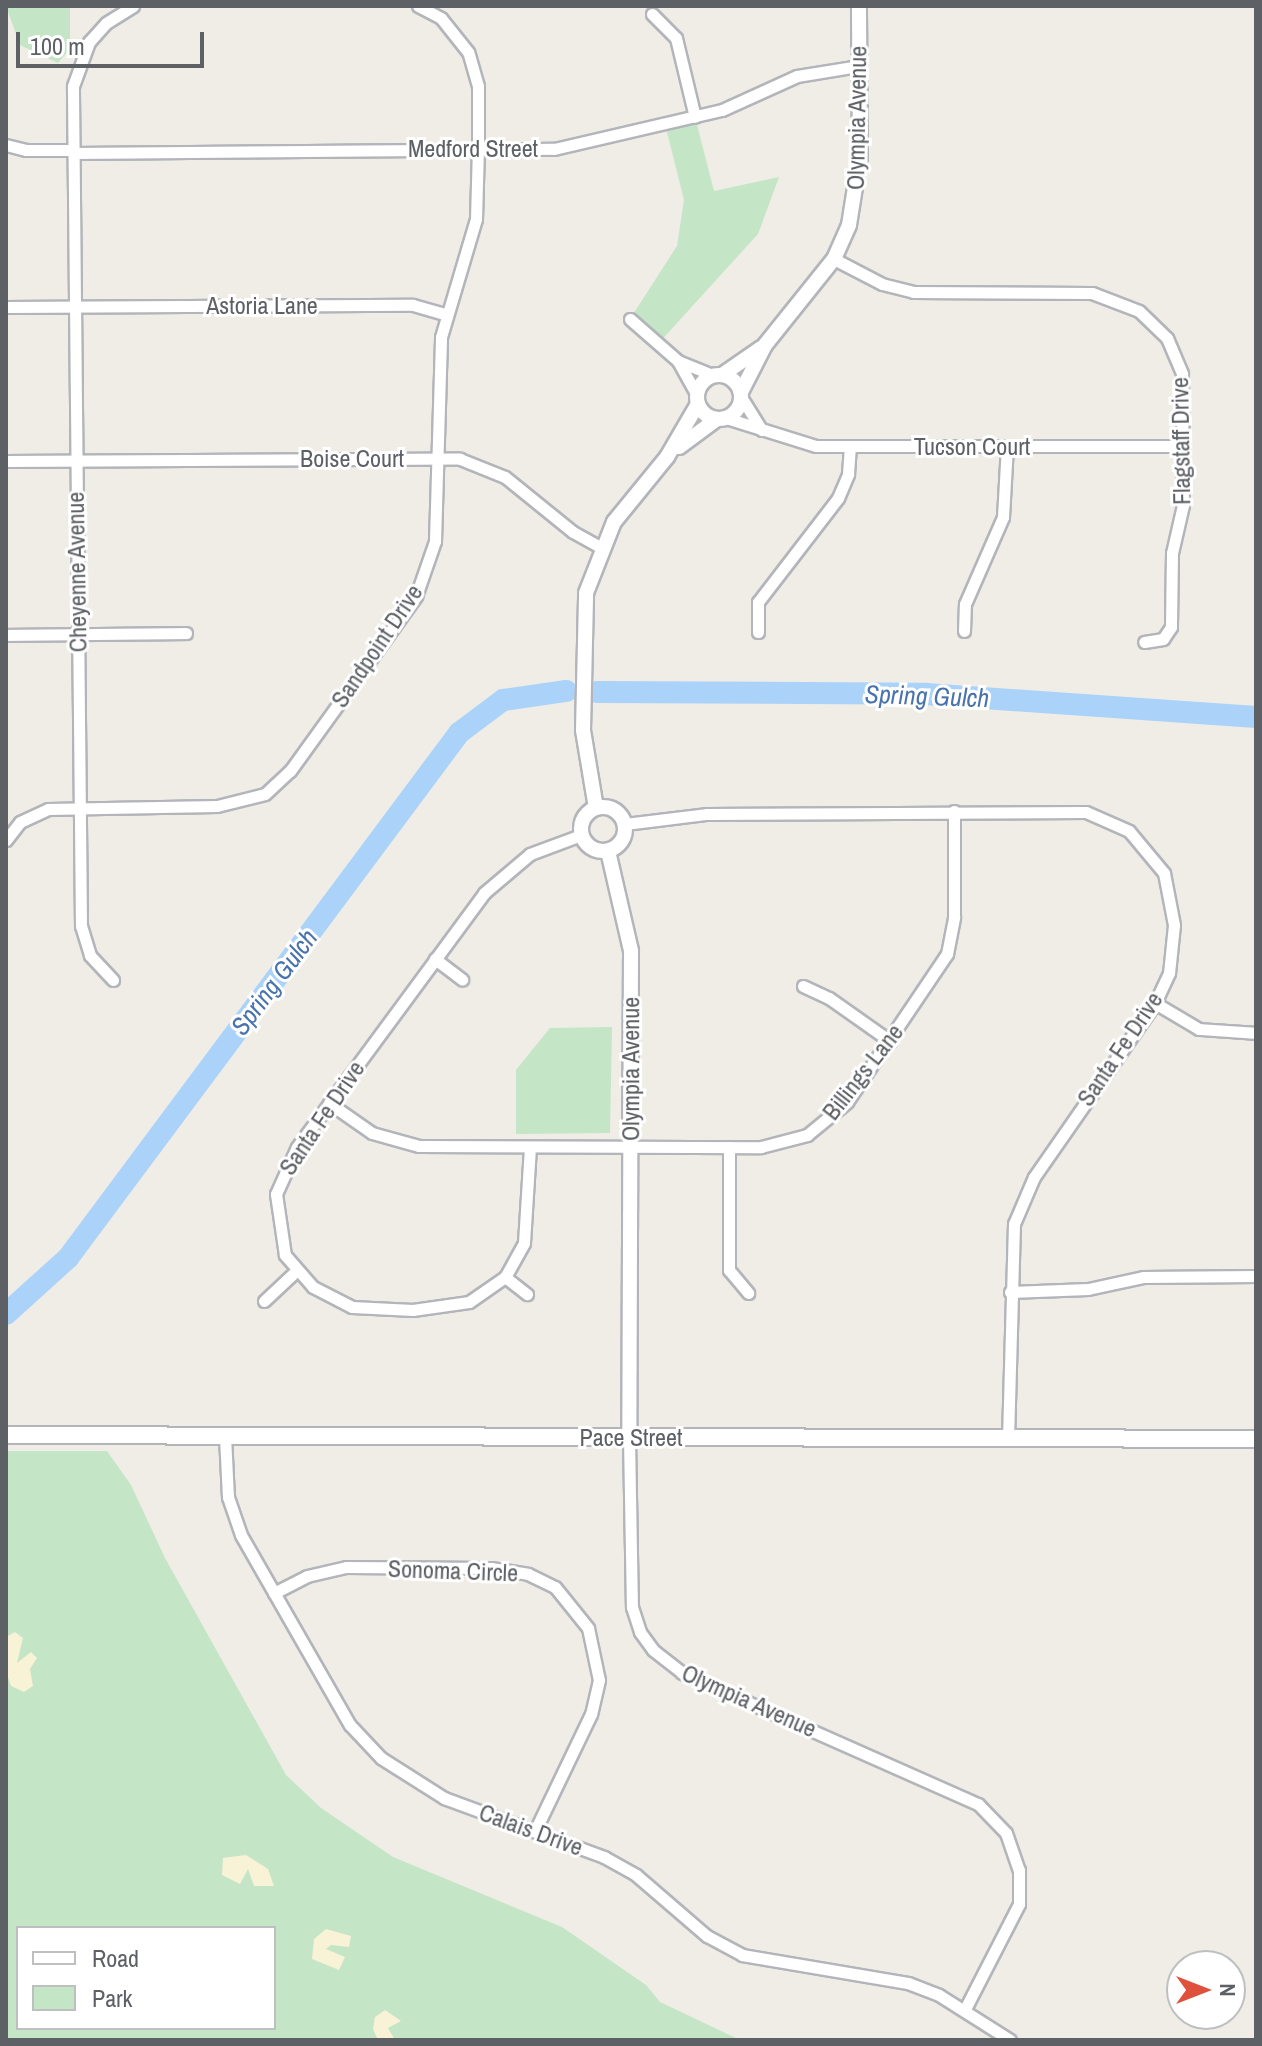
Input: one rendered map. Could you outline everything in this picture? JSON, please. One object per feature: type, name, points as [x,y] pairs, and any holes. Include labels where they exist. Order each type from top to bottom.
[{"type":"main road","name":"Pace Street","points":[[6,1435],[1256,1439]]},
{"type":"street","name":"Cheyenne Avenue","points":[[113,980],[90,955],[82,938],[73,152],[78,62],[106,23],[133,6]]},
{"type":"street","name":"Sandpoint Drive","points":[[6,840],[34,813],[79,807],[234,804],[257,798],[282,780],[416,596],[435,541],[439,360],[447,315],[476,219],[478,149],[478,86],[468,52],[441,18],[418,6]]},
{"type":"street","name":"Olympia Avenue","points":[[741,394],[765,345],[834,259],[859,184],[859,6]]},
{"type":"street","points":[[652,14],[676,38],[695,117]]},
{"type":"street","name":"Medford Street","points":[[6,145],[73,152],[554,149],[695,117],[797,76],[859,66]]},
{"type":"street","name":"Flagstaff Drive","points":[[834,259],[898,290],[1092,293],[1125,304],[1152,320],[1178,359],[1184,446],[1183,505],[1172,553],[1171,627],[1163,639],[1144,642]]},
{"type":"street","name":"Astoria Lane","points":[[6,307],[413,305],[447,315]]},
{"type":"street","points":[[630,319],[678,361],[734,380],[762,430]]},
{"type":"street","name":"Olympia Avenue","points":[[717,375],[765,345]]},
{"type":"street","points":[[678,361],[698,400],[722,418]]},
{"type":"street","points":[[596,808],[583,730],[582,628],[586,593],[600,547],[621,513],[667,457],[698,400],[717,375]]},
{"type":"street","points":[[667,457],[737,410],[741,394]]},
{"type":"street","name":"Tucson Court","points":[[722,418],[798,443],[850,447],[1184,446]]},
{"type":"street","points":[[964,631],[965,604],[1003,517],[1007,446]]},
{"type":"street","points":[[758,632],[758,602],[841,493],[850,447]]},
{"type":"street","name":"Boise Court","points":[[6,461],[439,459],[484,466],[505,477],[573,532],[600,547]]},
{"type":"street","points":[[6,635],[186,633]]},
{"type":"street","points":[[596,808],[615,810],[625,824],[620,843],[608,851],[595,850],[581,835],[585,816],[596,808]]},
{"type":"street","name":"Billings Lane","points":[[329,1103],[394,1142],[530,1147],[729,1147],[784,1143],[820,1128],[847,1102],[947,954],[954,917],[954,811]]},
{"type":"street","name":"Santa Fe Drive","points":[[625,824],[707,814],[1086,812],[1129,831],[1148,848],[1171,892],[1174,925],[1169,973],[1155,1003],[1024,1196],[1010,1250],[1008,1439]]},
{"type":"street","name":"Santa Fe Drive","points":[[295,1272],[279,1238],[276,1194],[287,1161],[435,959],[504,871],[530,854],[581,835]]},
{"type":"street","name":"Olympia Avenue","points":[[608,851],[630,936],[629,1438],[632,1607],[640,1632],[653,1650],[682,1673],[978,1804],[1006,1833],[1019,1870],[1019,1904],[964,2011]]},
{"type":"street","points":[[435,959],[462,979]]},
{"type":"street","points":[[803,986],[829,998],[890,1041]]},
{"type":"street","points":[[1155,1003],[1199,1029],[1256,1033]]},
{"type":"street","points":[[264,1301],[295,1272],[335,1301],[379,1310],[456,1306],[481,1296],[505,1277],[527,1233],[530,1147]]},
{"type":"street","points":[[729,1147],[729,1270],[748,1293]]},
{"type":"street","points":[[1010,1292],[1088,1289],[1143,1277],[1256,1276]]},
{"type":"street","points":[[505,1277],[527,1294]]},
{"type":"street","name":"Calais Drive","points":[[225,1436],[228,1497],[241,1535],[350,1725],[381,1758],[444,1798],[535,1831],[636,1875],[696,1927],[742,1955],[908,1983],[964,2011],[1010,2040]]},
{"type":"street","name":"Sonoma Circle","points":[[274,1593],[307,1576],[346,1567],[519,1571],[555,1587],[585,1621],[598,1657],[599,1680],[591,1714],[535,1831]]},
{"type":"green space","points":[[6,6],[70,6],[70,49],[58,63],[20,45]]},
{"type":"green space","points":[[695,117],[714,191],[779,177],[758,234],[657,345],[630,319],[677,246],[684,200],[665,124]]},
{"type":"green space","points":[[612,1027],[610,1133],[516,1134],[516,1070],[550,1028]]},
{"type":"green space","points":[[6,1451],[107,1451],[131,1485],[165,1558],[286,1775],[321,1808],[393,1857],[562,1927],[646,1985],[660,2002],[740,2040],[6,2040]]},
{"type":"sand","points":[[15,1632],[23,1638],[17,1663],[31,1652],[37,1658],[30,1669],[33,1686],[24,1692],[11,1686],[6,1672],[6,1637]]},
{"type":"sand","points":[[246,1855],[268,1869],[274,1886],[254,1886],[248,1869],[240,1884],[222,1875],[223,1858]]},
{"type":"sand","points":[[326,1929],[351,1936],[349,1947],[331,1945],[326,1949],[345,1957],[339,1970],[312,1959],[314,1939]]},
{"type":"sand","points":[[385,2010],[401,2021],[388,2028],[395,2040],[378,2040],[373,2029],[375,2017]]},
{"type":"waterway","name":"Spring Gulch","points":[[6,1314],[68,1258],[459,733],[503,700],[566,691]]},
{"type":"waterway","name":"Spring Gulch","points":[[597,692],[926,694],[1256,717]]}]
